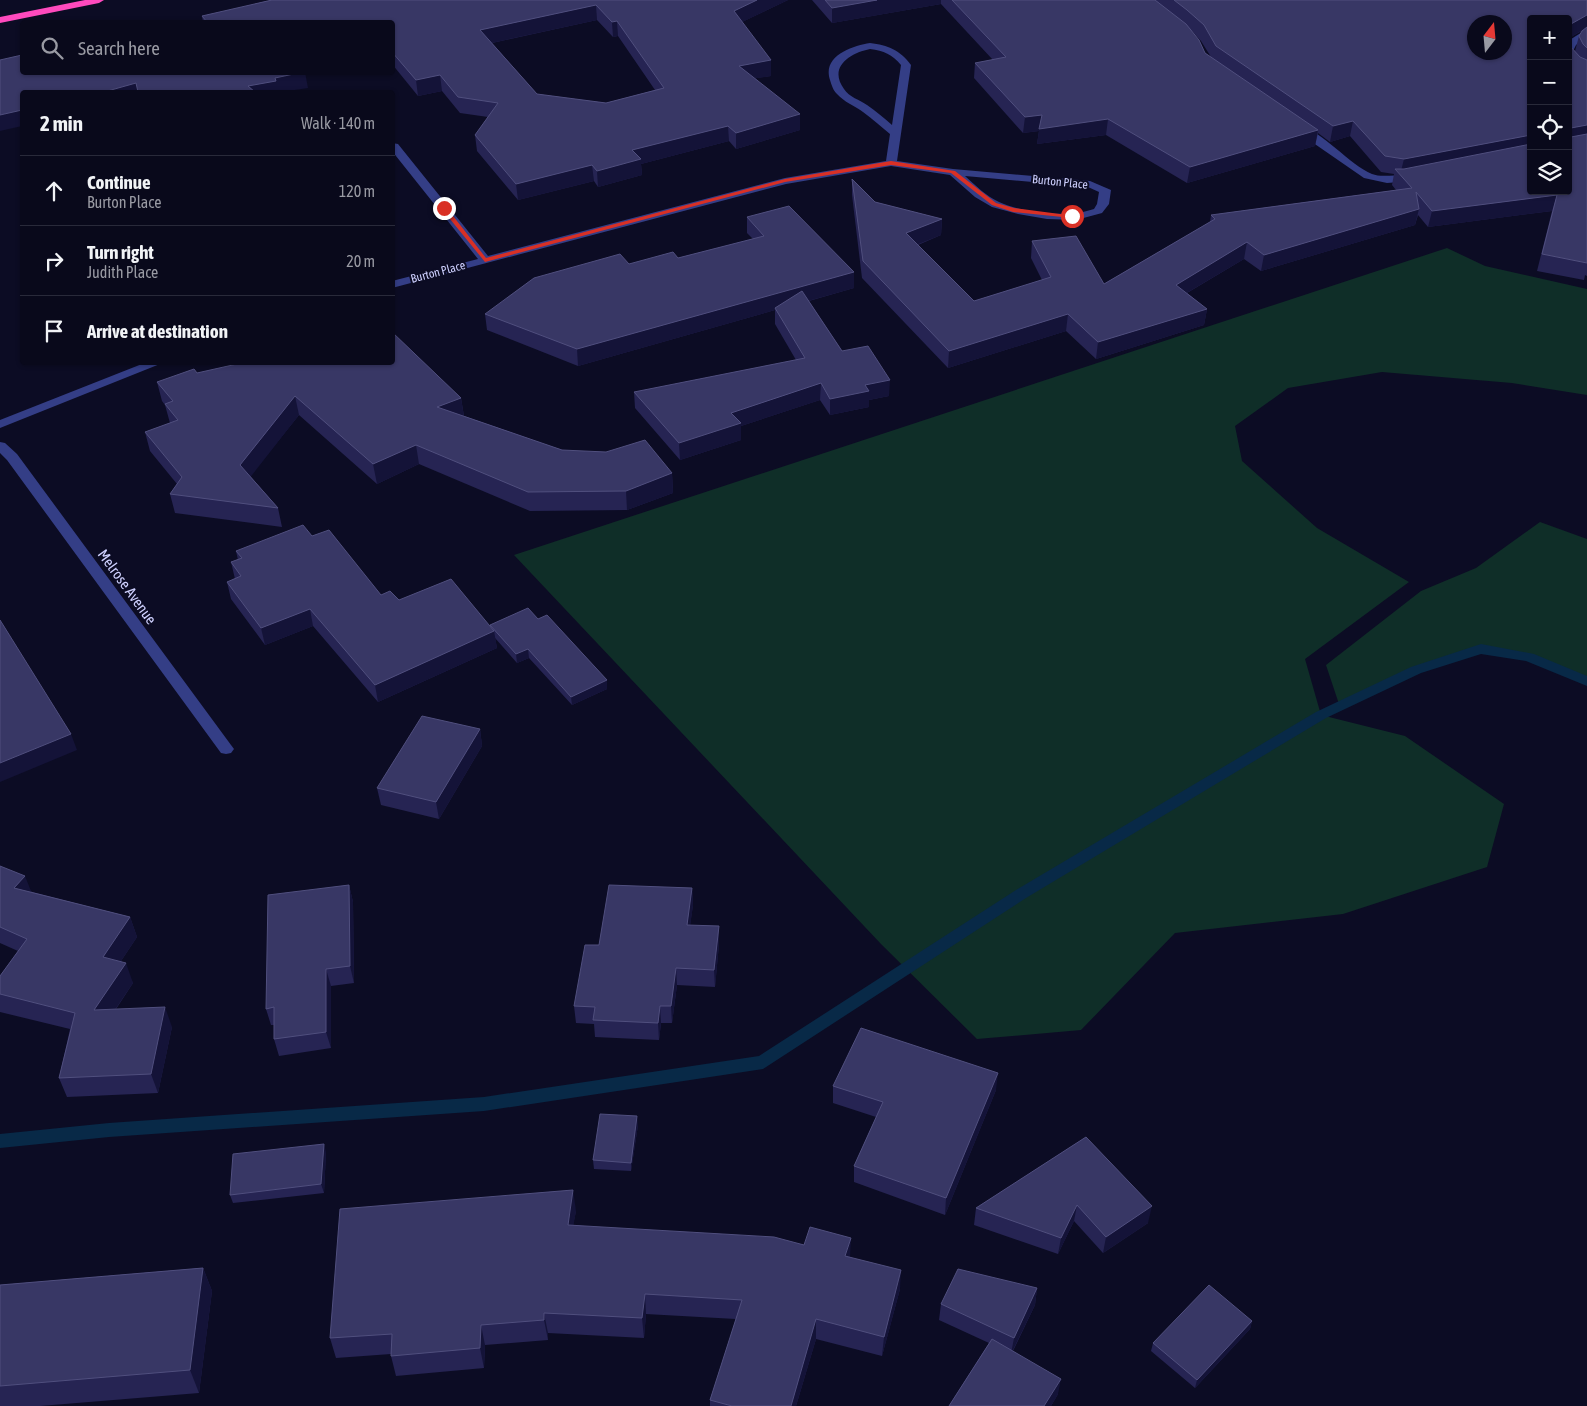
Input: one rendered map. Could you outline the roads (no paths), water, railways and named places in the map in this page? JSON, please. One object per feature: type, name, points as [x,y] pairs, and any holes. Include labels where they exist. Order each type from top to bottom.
[{"type":"highway","points":[[0,20],[98,0]]},
{"type":"street","points":[[1587,32],[1572,43],[1568,51],[1571,60],[1578,68],[1587,73]]},
{"type":"street","points":[[891,163],[896,134],[906,73],[906,65],[901,56],[891,50],[876,46],[864,47],[844,54],[836,61],[835,74],[838,88],[896,134]]},
{"type":"street","points":[[1288,120],[1368,176],[1387,180],[1418,176]]},
{"type":"street","points":[[395,147],[485,260]]},
{"type":"street","name":"Burton Place","points":[[395,284],[785,181],[891,163],[953,172],[1090,184],[1105,190],[1104,203],[1099,210],[1083,216],[1061,216],[1013,210],[994,204],[953,172]]},
{"type":"street","points":[[0,424],[151,365]]},
{"type":"street","name":"Melrose Avenue","points":[[0,446],[12,457],[226,749]]},
{"type":"waterway","points":[[0,1141],[109,1130],[484,1104],[763,1062],[1021,894],[1321,715],[1416,670],[1481,649],[1529,657],[1587,681]]}]
